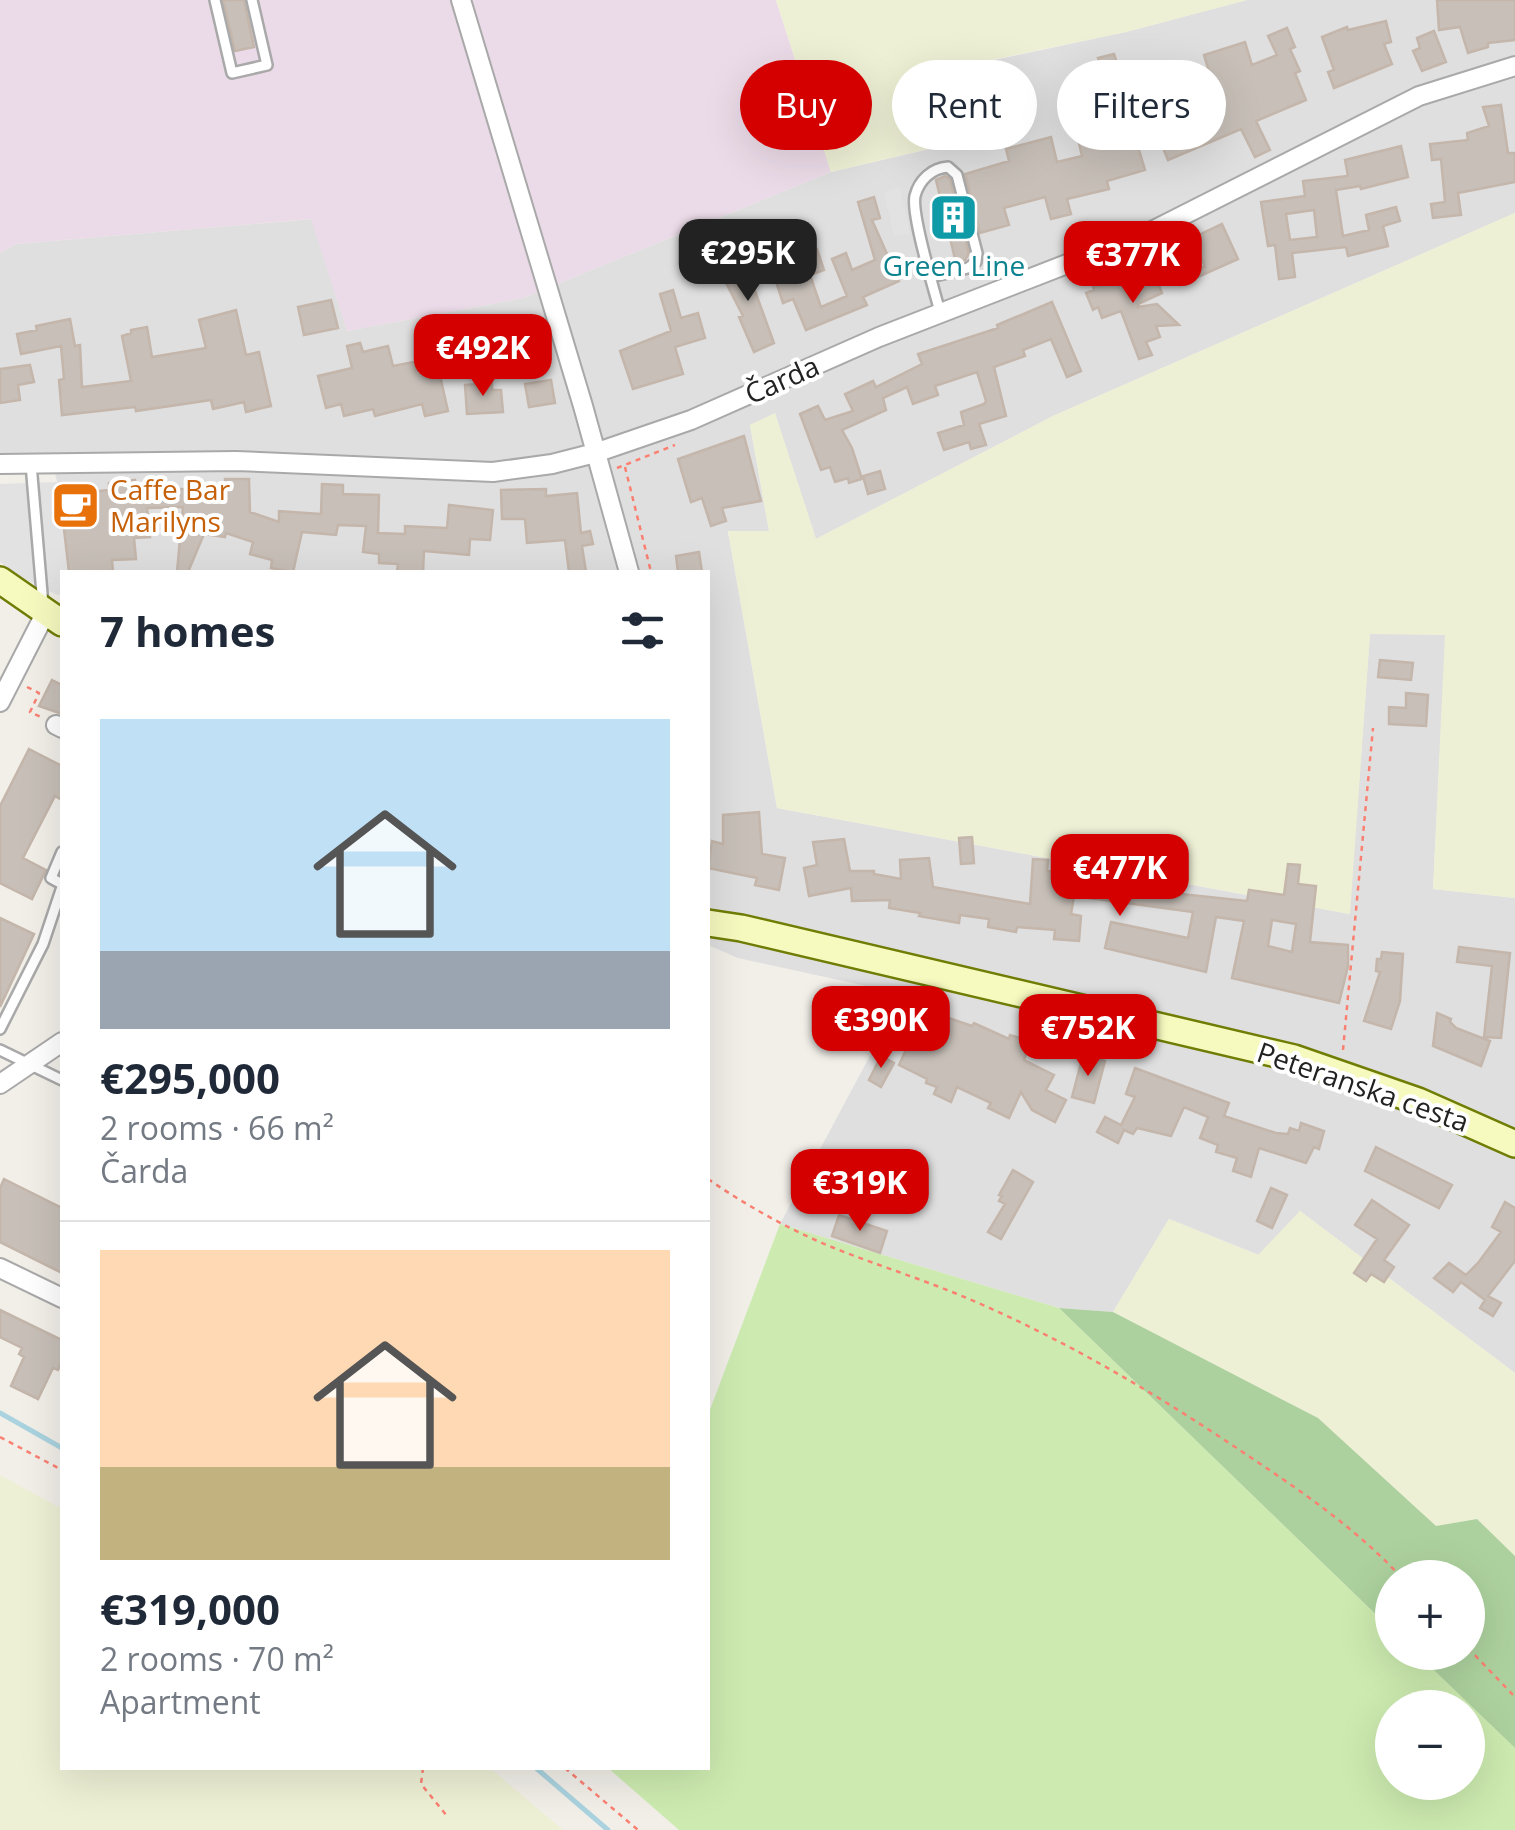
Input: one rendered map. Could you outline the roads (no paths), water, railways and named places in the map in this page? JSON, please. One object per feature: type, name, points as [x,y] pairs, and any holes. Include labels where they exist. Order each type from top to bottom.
[{"type":"main road","points":[[9,586],[50,615]]},
{"type":"main road","name":"Peteranska cesta","points":[[710,914],[741,928]]},
{"type":"main road","name":"Peteranska cesta","points":[[710,923],[1243,1045],[1341,1072],[1515,1144]]},
{"type":"street","points":[[461,0],[628,570]]},
{"type":"street","name":"Čarda","points":[[0,464],[236,461],[493,472],[595,453],[691,420],[940,312],[1152,231],[1419,96],[1515,66]]},
{"type":"street","points":[[0,702],[50,615]]},
{"type":"street","points":[[0,1084],[60,1043]]},
{"type":"street","points":[[0,1268],[60,1297]]},
{"type":"lane","points":[[215,0],[232,72],[267,65],[252,0]]},
{"type":"lane","points":[[932,277],[968,268],[976,262],[977,253],[955,170],[944,166],[926,176],[914,201],[940,312]]},
{"type":"lane","points":[[31,464],[41,576],[50,615]]},
{"type":"lane","points":[[9,586],[41,576]]},
{"type":"lane","points":[[60,857],[51,878],[60,884]]},
{"type":"lane","points":[[0,1029],[48,934],[60,892]]},
{"type":"lane","points":[[0,1050],[60,1079]]},
{"type":"waterway","points":[[0,1413],[60,1447]]},
{"type":"waterway","points":[[538,1770],[608,1830]]},
{"type":"place","name":"Green Line","points":[[954,218]]},
{"type":"place","name":"Caffe Bar Marilyns","points":[[75,506]]}]
